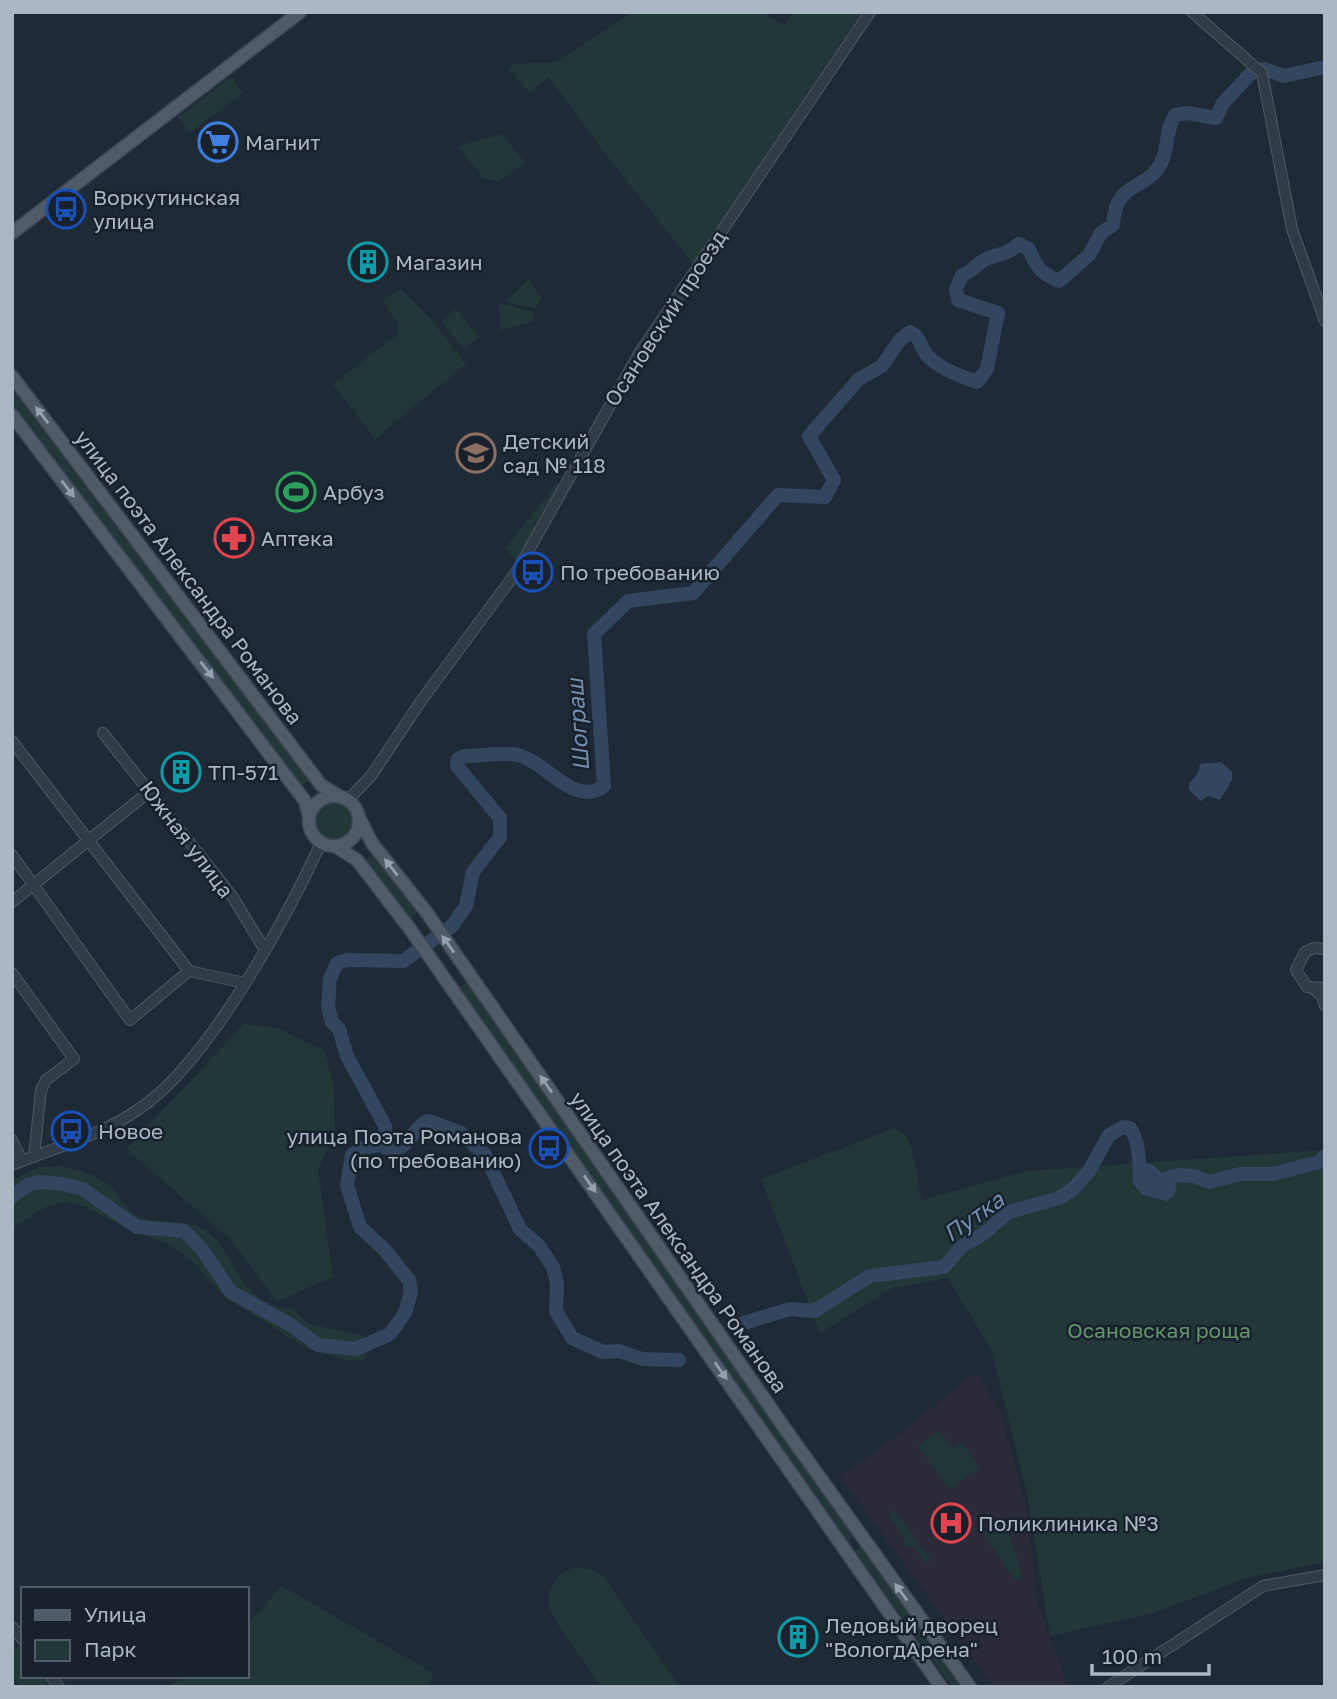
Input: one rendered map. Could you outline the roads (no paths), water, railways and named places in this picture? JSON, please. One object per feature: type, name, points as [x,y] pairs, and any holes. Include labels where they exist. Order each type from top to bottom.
[{"type":"main road","points":[[12,233],[300,12]]},
{"type":"main road","name":"улица поэта Александра Романова","points":[[12,376],[321,785],[344,798]]},
{"type":"main road","name":"улица поэта Александра Романова","points":[[12,415],[305,800],[309,816]]},
{"type":"main road","points":[[344,798],[360,819],[352,840],[335,846],[321,843],[311,832],[309,816],[321,799],[344,798]]},
{"type":"main road","name":"улица поэта Александра Романова","points":[[360,819],[372,843],[427,914],[793,1440],[970,1687]]},
{"type":"main road","name":"улица поэта Александра Романова","points":[[335,846],[357,860],[410,929],[941,1687]]},
{"type":"street","name":"Осановский проезд","points":[[344,798],[371,776],[421,701],[517,571],[640,352],[870,12]]},
{"type":"street","points":[[1192,12],[1261,70],[1292,229],[1325,321]]},
{"type":"street","name":"Южная улица","points":[[103,733],[232,896],[265,950]]},
{"type":"street","points":[[12,741],[189,971],[245,983]]},
{"type":"street","points":[[12,902],[150,791]]},
{"type":"street","points":[[12,1140],[17,1163],[104,1128],[140,1109],[171,1082],[245,983],[302,885],[321,843]]},
{"type":"street","points":[[12,855],[130,1020],[189,971]]},
{"type":"street","points":[[1325,949],[1309,949],[1297,963],[1300,981],[1320,989],[1325,1006]]},
{"type":"street","points":[[12,973],[74,1059],[46,1080],[41,1090],[34,1157]]},
{"type":"street","points":[[1108,1687],[1263,1586],[1325,1575]]},
{"type":"water","points":[[1221,762],[1232,772],[1232,780],[1220,800],[1208,796],[1201,801],[1189,790],[1189,784],[1198,773],[1200,764]]},
{"type":"water","points":[[1145,1163],[1153,1165],[1177,1186],[1174,1196],[1167,1201],[1143,1195],[1132,1183],[1138,1168]]},
{"type":"waterway","name":"Шограш","points":[[12,1197],[28,1185],[39,1182],[62,1184],[83,1189],[137,1227],[184,1231],[201,1248],[231,1292],[291,1325],[318,1345],[356,1349],[390,1334],[405,1313],[411,1292],[409,1280],[384,1249],[360,1227],[347,1185],[352,1155],[362,1148],[379,1145],[385,1134],[385,1126],[347,1056],[339,1029],[332,1022],[328,1007],[330,979],[337,963],[347,960],[403,961],[452,926],[466,906],[473,872],[500,837],[500,818],[457,766],[458,759],[464,756],[518,755],[529,759],[571,788],[593,791],[604,786],[594,634],[628,601],[693,593],[778,495],[825,497],[834,480],[809,436],[859,379],[882,366],[899,341],[910,332],[936,363],[977,382],[987,369],[998,313],[958,300],[956,289],[962,275],[983,261],[1007,252],[1019,244],[1029,249],[1044,272],[1059,281],[1089,255],[1101,233],[1113,225],[1115,210],[1126,192],[1155,172],[1161,163],[1175,115],[1187,113],[1216,118],[1223,103],[1251,73],[1265,69],[1284,76],[1325,67]]},
{"type":"waterway","name":"Путка","points":[[379,1145],[397,1149],[429,1121],[461,1133],[485,1155],[520,1229],[539,1246],[553,1267],[557,1283],[556,1311],[572,1338],[603,1352],[619,1351],[642,1359],[679,1360]]},
{"type":"waterway","name":"Путка","points":[[744,1323],[790,1309],[814,1311],[870,1276],[944,1267],[962,1246],[983,1234],[1009,1212],[1059,1198],[1073,1189],[1089,1171],[1109,1135],[1123,1127],[1130,1128],[1136,1140],[1140,1180],[1147,1185],[1178,1175],[1194,1176],[1209,1182],[1240,1174],[1273,1174],[1319,1162],[1325,1156]]},
{"type":"place","name":"Магнит","points":[[218,142]]},
{"type":"place","name":"Воркутинская улица","points":[[66,209]]},
{"type":"place","name":"Магазин","points":[[368,262]]},
{"type":"place","name":"Детский сад № 118","points":[[476,453]]},
{"type":"place","name":"Арбуз","points":[[296,492]]},
{"type":"place","name":"Аптека","points":[[234,538]]},
{"type":"place","name":"По требованию","points":[[533,572]]},
{"type":"place","name":"ТП-571","points":[[181,772]]},
{"type":"place","name":"Новое","points":[[71,1131]]},
{"type":"place","name":"улица Поэта Романова (по требованию)","points":[[549,1148]]},
{"type":"place","name":"Поликлиника №3","points":[[951,1523]]},
{"type":"place","name":"Ледовый дворец \"ВологдАрена\"","points":[[798,1637]]},
{"type":"park label","name":"Осановская роща","points":[[1159,1330]]}]
